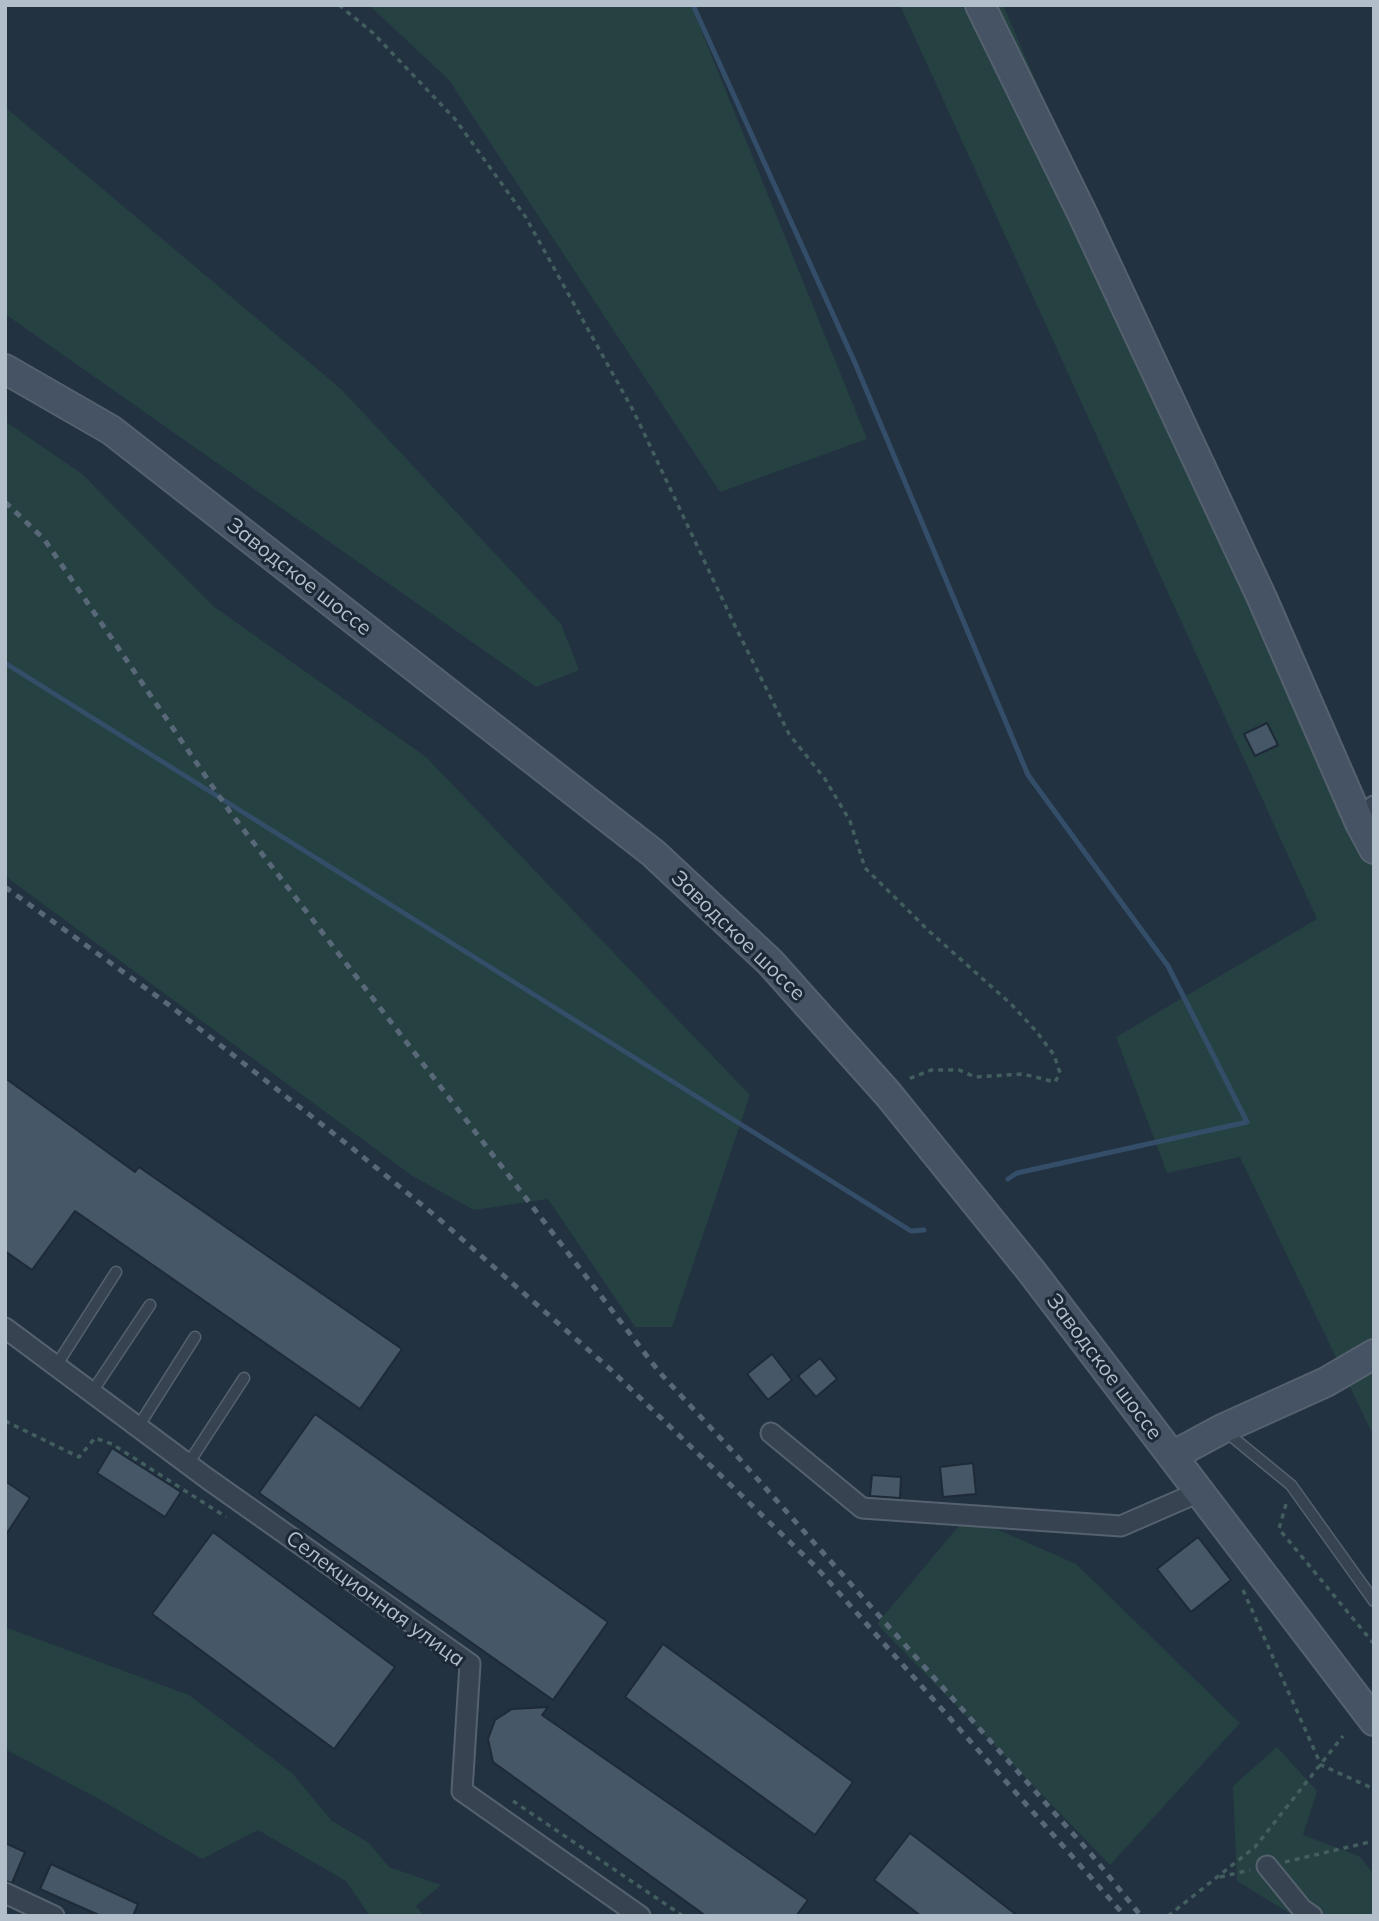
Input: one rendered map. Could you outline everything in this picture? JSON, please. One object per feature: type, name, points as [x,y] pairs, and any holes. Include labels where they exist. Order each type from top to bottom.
[{"type":"main road","points":[[980,5],[1083,215],[1262,598],[1367,814],[1374,849]]},
{"type":"main road","name":"Заводское шоссе","points":[[5,369],[111,430],[653,853],[770,962],[887,1094],[1032,1272],[1374,1721]]},
{"type":"main road","points":[[1172,1456],[1222,1429],[1326,1382],[1374,1354]]},
{"type":"street","name":"Селекционная улица","points":[[5,1328],[188,1464],[470,1664],[462,1791],[640,1916]]},
{"type":"street","points":[[771,1433],[862,1508],[1121,1526],[1199,1492]]},
{"type":"street","points":[[1267,1866],[1302,1909],[1312,1916]]},
{"type":"street","points":[[5,1893],[54,1916]]},
{"type":"lane","points":[[56,1366],[116,1272]]},
{"type":"lane","points":[[92,1392],[150,1304]]},
{"type":"lane","points":[[138,1427],[195,1337]]},
{"type":"lane","points":[[188,1464],[244,1377]]},
{"type":"lane","points":[[1222,1429],[1291,1485],[1374,1601]]},
{"type":"path","points":[[339,5],[373,33],[455,119],[525,216],[634,412],[789,734],[825,779],[850,821],[865,868],[930,932],[1011,1004],[1054,1055],[1060,1073],[1055,1082],[1023,1074],[975,1077],[959,1070],[931,1070],[904,1081],[887,1094]]},
{"type":"path","points":[[5,1421],[79,1457],[95,1438],[112,1444],[229,1518]]},
{"type":"path","points":[[1291,1485],[1279,1529],[1374,1644]]},
{"type":"path","points":[[1240,1582],[1321,1765],[1374,1789]]},
{"type":"path","points":[[1168,1916],[1255,1847],[1343,1736]]},
{"type":"path","points":[[509,1799],[682,1916]]},
{"type":"path","points":[[1218,1877],[1374,1841]]},
{"type":"green space","points":[[369,5],[691,5],[867,439],[720,492],[449,80]]},
{"type":"green space","points":[[900,5],[1003,5],[1361,833],[1374,830],[1374,1437],[1240,1157],[1167,1173],[1116,1037],[1317,919]]},
{"type":"green space","points":[[5,107],[341,389],[561,624],[579,670],[536,687],[5,314]]},
{"type":"green space","points":[[5,421],[82,474],[213,606],[426,757],[750,1095],[672,1327],[635,1327],[548,1199],[474,1210],[411,1175],[5,876]]},
{"type":"green space","points":[[967,1516],[1076,1564],[1240,1723],[1110,1865],[877,1624]]},
{"type":"green space","points":[[5,1627],[189,1695],[292,1773],[332,1821],[369,1843],[389,1867],[441,1885],[416,1906],[424,1916],[370,1916],[346,1881],[258,1830],[202,1859],[99,1799],[5,1749]]},
{"type":"green space","points":[[1277,1747],[1317,1791],[1303,1835],[1359,1856],[1374,1874],[1374,1916],[1294,1916],[1237,1881],[1233,1786]]},
{"type":"building","points":[[1267,723],[1278,745],[1255,756],[1244,734]]},
{"type":"building","points":[[5,1078],[135,1172],[139,1167],[402,1349],[360,1409],[75,1211],[32,1270],[5,1251]]},
{"type":"building","points":[[772,1354],[792,1380],[768,1400],[747,1374]]},
{"type":"building","points":[[820,1358],[837,1379],[816,1397],[798,1376]]},
{"type":"building","points":[[315,1414],[608,1622],[553,1700],[259,1493]]},
{"type":"building","points":[[112,1448],[181,1492],[165,1517],[97,1473]]},
{"type":"building","points":[[973,1463],[976,1494],[943,1497],[940,1467]]},
{"type":"building","points":[[872,1475],[901,1477],[900,1498],[870,1496]]},
{"type":"building","points":[[5,1481],[30,1498],[5,1536]]},
{"type":"building","points":[[213,1532],[395,1667],[334,1749],[152,1614]]},
{"type":"building","points":[[1198,1537],[1231,1580],[1191,1612],[1157,1569]]},
{"type":"building","points":[[663,1644],[853,1782],[815,1835],[625,1697]]},
{"type":"building","points":[[548,1707],[542,1715],[808,1900],[796,1916],[706,1916],[493,1762],[488,1739],[495,1720],[512,1709]]},
{"type":"building","points":[[910,1833],[1018,1916],[921,1916],[874,1880]]},
{"type":"building","points":[[5,1843],[25,1852],[12,1883],[5,1881]]},
{"type":"building","points":[[51,1864],[138,1904],[133,1916],[101,1916],[40,1889]]},
{"type":"waterway","points":[[693,5],[855,363],[1028,775],[1168,966],[1247,1122],[1017,1173],[1008,1179]]},
{"type":"waterway","points":[[5,663],[911,1231],[924,1230]]},
{"type":"railway","points":[[5,502],[44,539],[230,812],[660,1373],[1091,1854],[1141,1916]]},
{"type":"railway","points":[[5,887],[169,1005],[352,1148],[438,1218],[609,1368],[817,1568],[1125,1916]]}]
